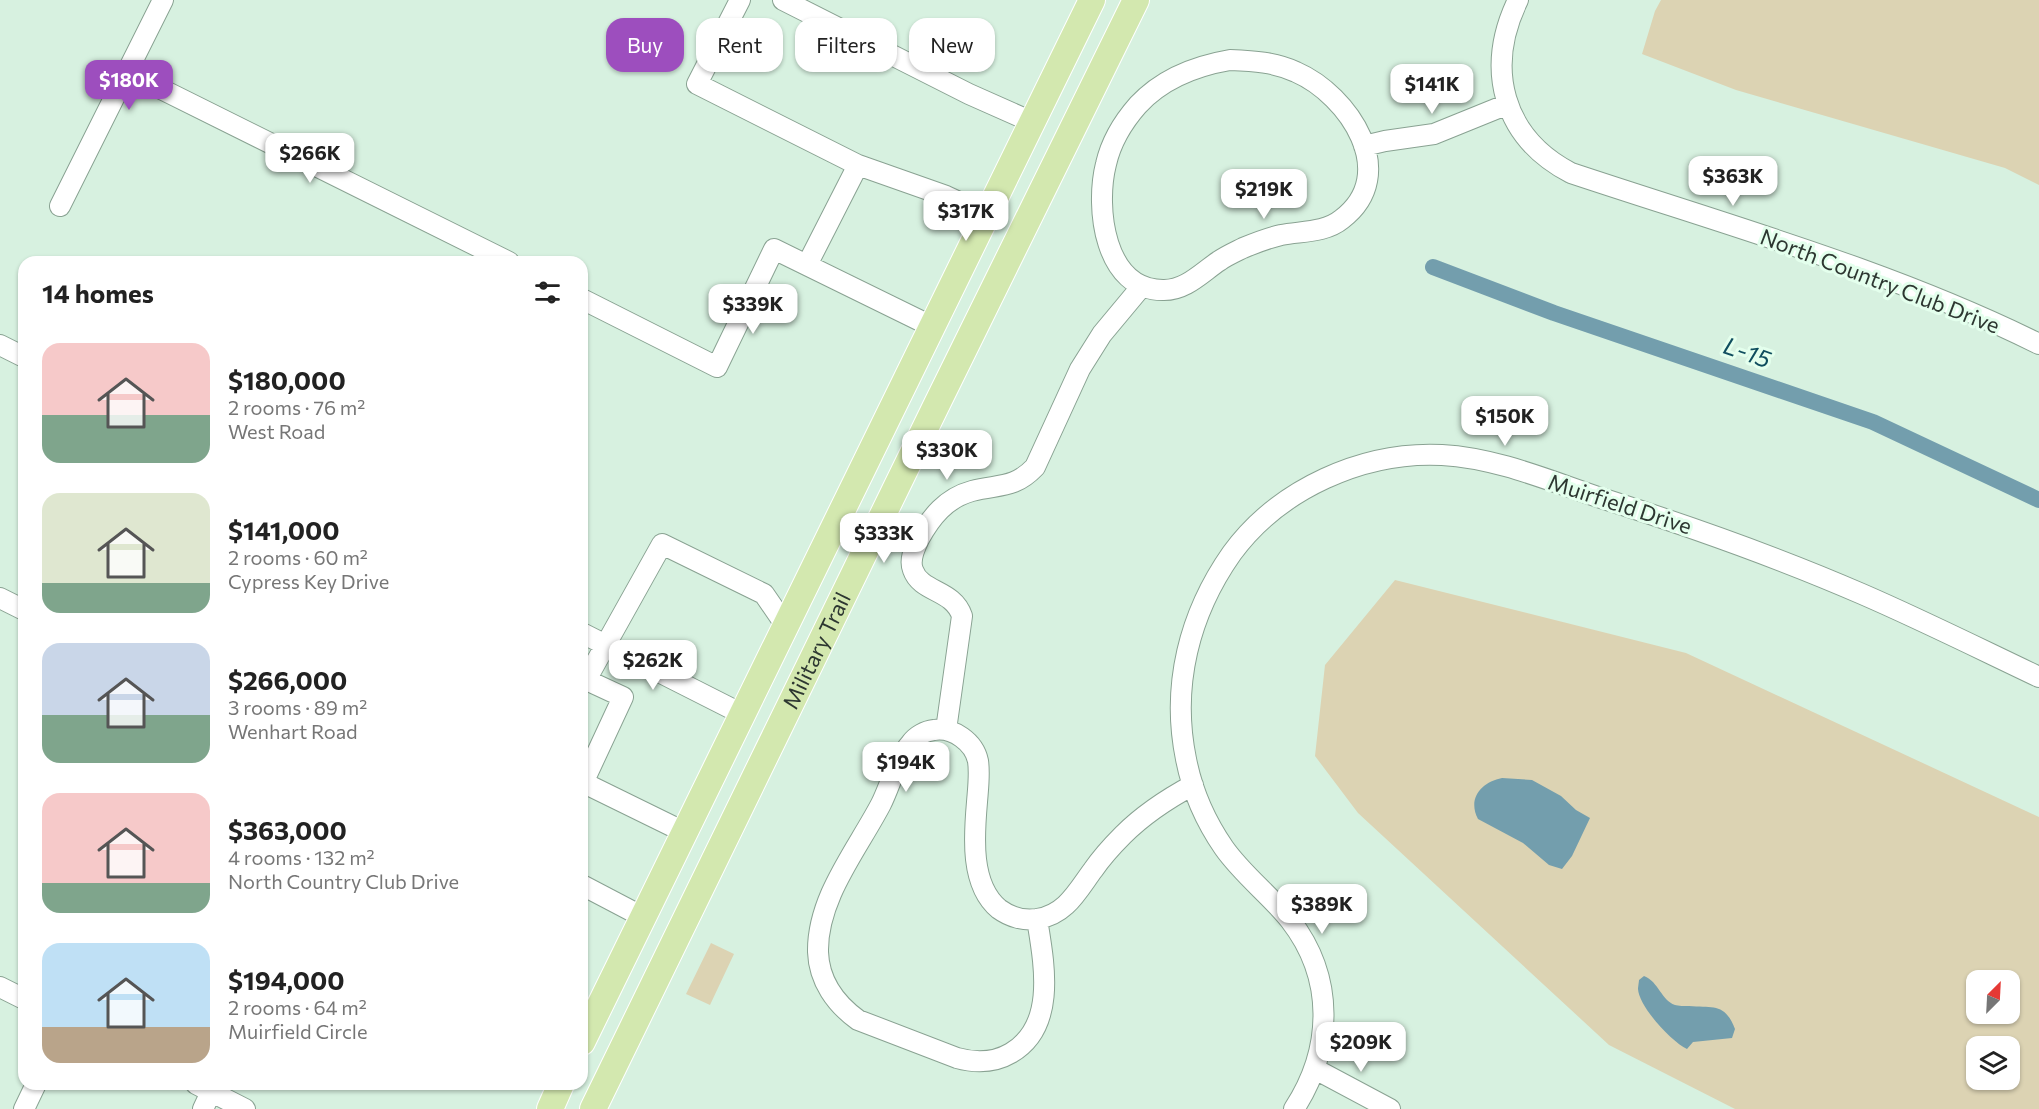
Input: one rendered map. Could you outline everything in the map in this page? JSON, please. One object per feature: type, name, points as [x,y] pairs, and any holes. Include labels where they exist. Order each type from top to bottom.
[{"type":"main road","name":"Military Trail","points":[[588,1030],[1092,0]]},
{"type":"main road","name":"Military Trail","points":[[593,1109],[1136,0]]},
{"type":"main road","points":[[973,331],[960,309],[966,292],[1024,173],[1027,131]]},
{"type":"main road","points":[[865,552],[863,519],[939,361],[939,338],[933,327]]},
{"type":"street","points":[[60,206],[164,0]]},
{"type":"street","points":[[740,0],[697,84],[858,165],[946,196],[987,215]]},
{"type":"street","points":[[783,0],[969,94],[1027,131]]},
{"type":"street","name":"North Country Club Drive","points":[[1518,0],[1503,37],[1501,62],[1503,88],[1521,131],[1538,151],[1559,167],[1881,277],[1958,307],[2039,344]]},
{"type":"street","points":[[1241,60],[1275,64],[1296,72],[1318,84],[1338,101],[1353,122],[1364,146],[1368,163],[1365,186],[1355,206],[1342,220],[1321,229],[1270,238],[1244,247],[1220,260],[1189,283],[1166,290],[1142,286],[1123,272],[1112,252],[1101,207],[1106,162],[1114,141],[1125,121],[1139,104],[1166,82],[1186,71],[1207,64],[1241,60]]},
{"type":"street","points":[[127,72],[497,256]]},
{"type":"street","points":[[1364,146],[1434,134],[1508,104]]},
{"type":"street","points":[[807,265],[858,165]]},
{"type":"street","points":[[588,302],[717,367],[774,249],[933,327]]},
{"type":"street","points":[[946,730],[962,616],[959,605],[920,580],[913,571],[914,548],[927,524],[946,504],[969,492],[1005,487],[1027,476],[1035,466],[1080,369],[1102,334],[1142,286]]},
{"type":"street","points":[[0,345],[18,354]]},
{"type":"street","name":"Muirfield Drive","points":[[1294,1109],[1305,1093],[1315,1069],[1324,1029],[1324,1005],[1320,981],[1313,958],[1288,917],[1245,875],[1223,848],[1211,828],[1193,785],[1186,760],[1181,726],[1180,692],[1184,658],[1190,636],[1202,603],[1218,573],[1238,545],[1254,528],[1299,493],[1340,472],[1372,462],[1406,456],[1441,455],[1475,459],[1508,467],[1662,517],[1753,550],[1859,592],[2039,677]]},
{"type":"street","points":[[588,673],[662,544],[764,594],[786,626]]},
{"type":"street","points":[[0,598],[18,607]]},
{"type":"street","points":[[588,636],[742,714]]},
{"type":"street","points":[[588,681],[623,697],[588,770]]},
{"type":"street","points":[[1037,919],[1043,961],[1044,987],[1041,1012],[1030,1036],[1013,1052],[1002,1057],[980,1062],[968,1061],[870,1025],[838,1003],[824,981],[818,952],[827,903],[837,880],[882,802],[905,750],[922,734],[934,730],[946,730],[960,735],[975,752],[978,763],[976,858],[986,894],[994,904],[1014,917],[1037,919],[1049,916],[1068,903],[1108,851],[1142,818],[1193,785]]},
{"type":"street","points":[[588,785],[684,832]]},
{"type":"street","points":[[588,888],[642,917]]},
{"type":"street","points":[[0,987],[18,996]]},
{"type":"street","points":[[1315,1069],[1390,1109]]},
{"type":"street","points":[[24,1109],[33,1090]]},
{"type":"street","points":[[203,1095],[245,1109]]},
{"type":"shaded area","points":[[1661,0],[2039,0],[2039,185],[2005,168],[1736,90],[1642,54],[1655,11]]},
{"type":"shaded area","points":[[1395,580],[1686,653],[2039,817],[2039,1109],[1735,1109],[1609,1045],[1358,813],[1315,756],[1325,665]]},
{"type":"shaded area","points":[[711,943],[734,954],[710,1005],[686,994]]},
{"type":"water","points":[[1502,778],[1532,780],[1561,796],[1576,810],[1590,818],[1572,856],[1562,869],[1549,865],[1523,843],[1478,819],[1474,804],[1478,792],[1488,783]]},
{"type":"water","points":[[1644,976],[1653,982],[1670,1003],[1680,1006],[1712,1007],[1723,1011],[1735,1029],[1732,1038],[1693,1042],[1687,1049],[1681,1045],[1665,1032],[1644,1005],[1638,989],[1639,980]]},
{"type":"waterway","name":"L-15","points":[[1433,267],[1554,313],[1873,422],[2039,500]]}]
